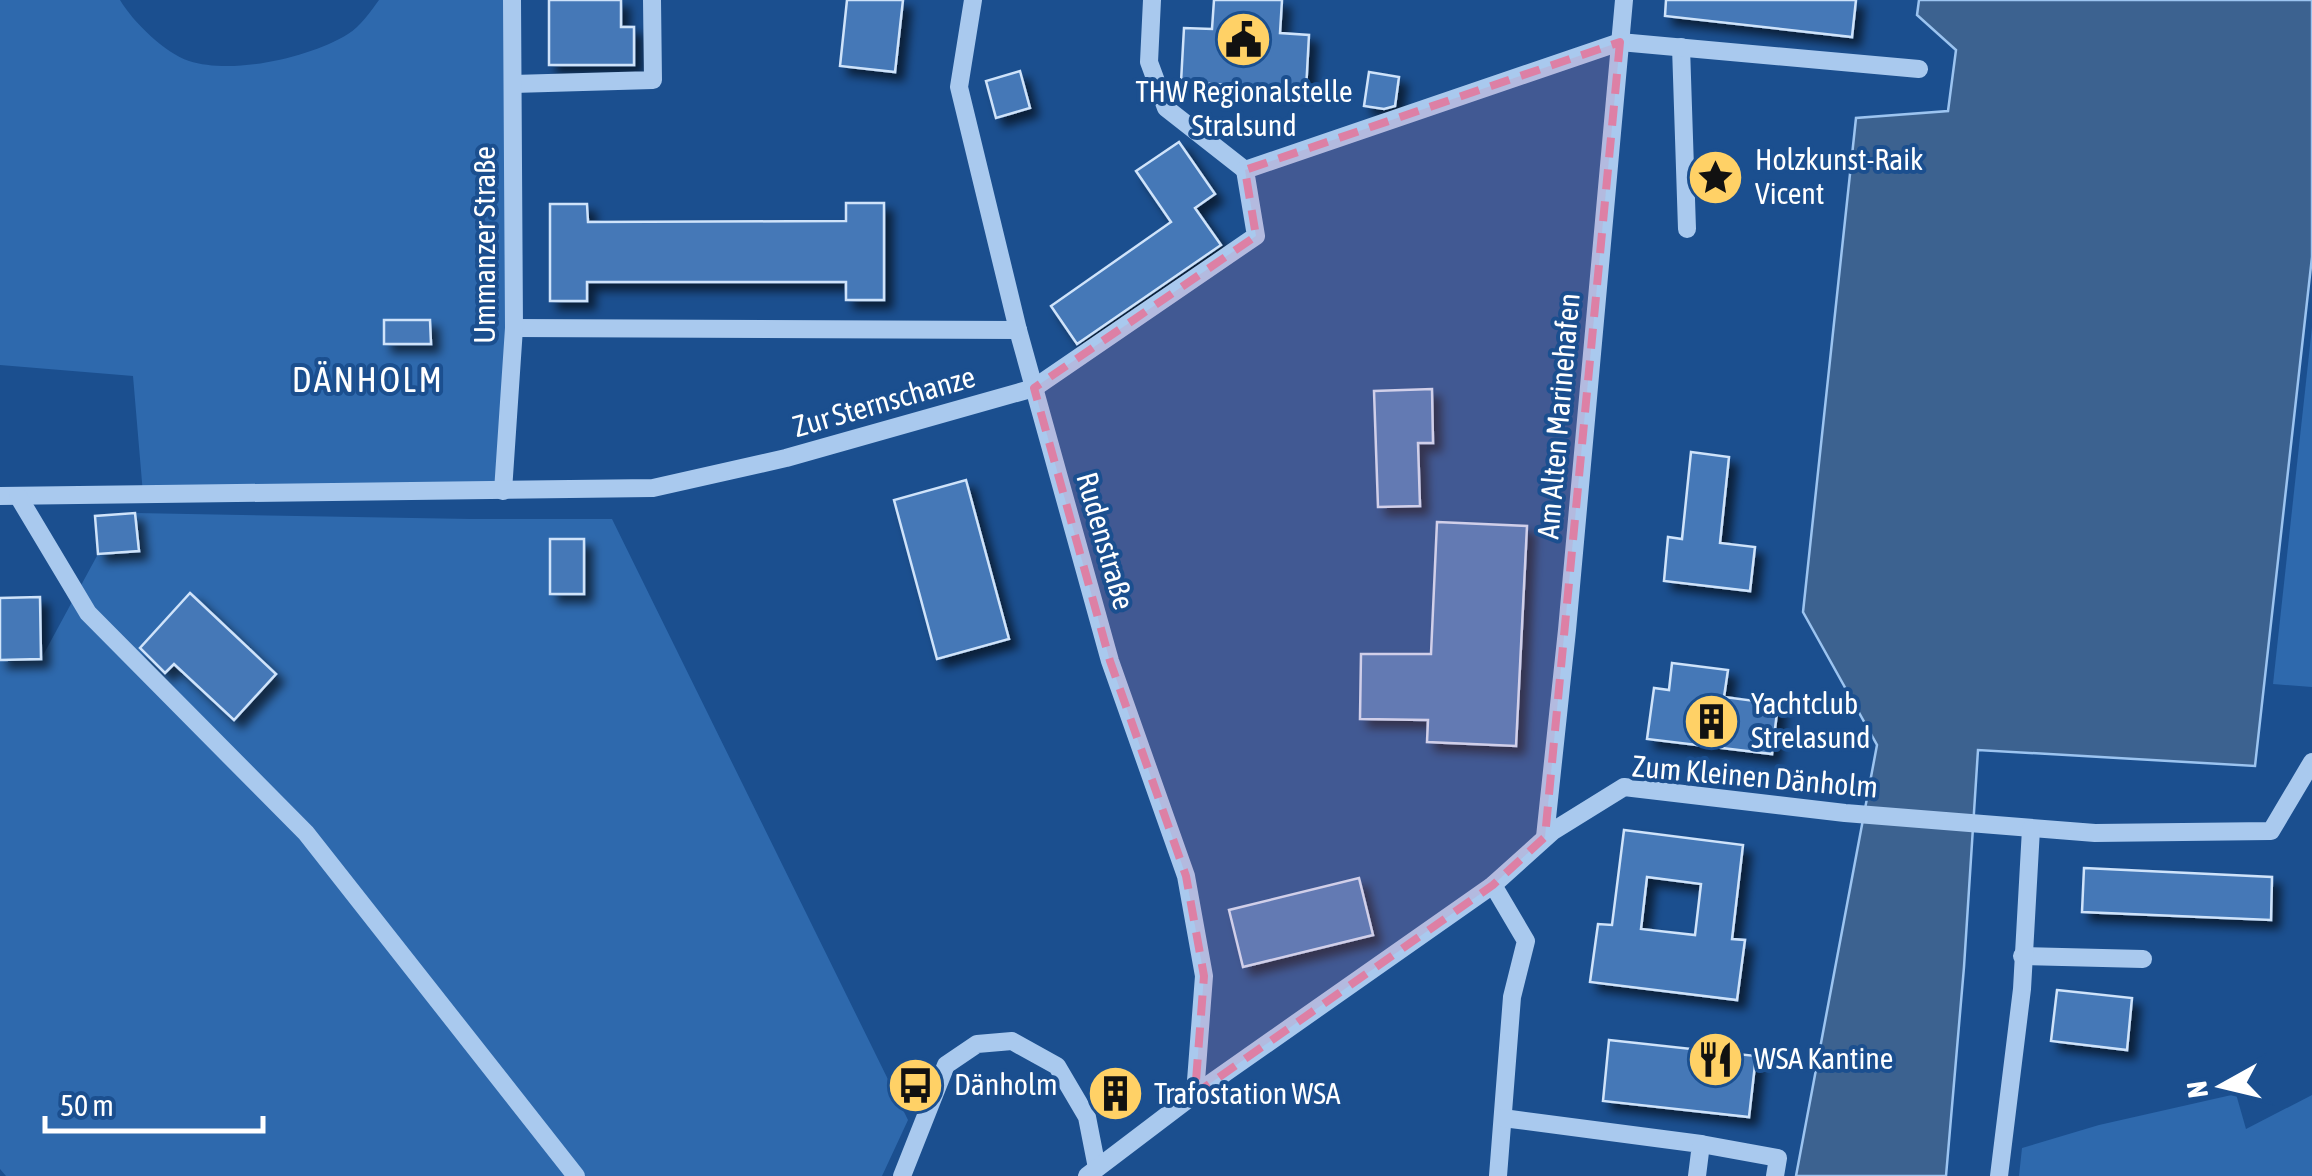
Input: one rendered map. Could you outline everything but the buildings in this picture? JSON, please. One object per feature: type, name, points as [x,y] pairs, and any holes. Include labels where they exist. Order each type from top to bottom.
[{"type":"street","name":"Ummanzer Straße","points":[[503,491],[514,328],[512,0]]},
{"type":"street","points":[[513,84],[653,80],[652,0]]},
{"type":"street","name":"Rudenstraße","points":[[973,0],[959,87],[1018,330],[1110,661],[1186,876],[1204,976],[1195,1094]]},
{"type":"street","points":[[1152,0],[1149,62],[1166,108],[1245,170],[1620,42],[1919,68]]},
{"type":"street","name":"Am Alten Marinehafen","points":[[1545,836],[1624,0]]},
{"type":"street","points":[[1681,47],[1688,229]]},
{"type":"street","name":"Zur Sternschanze","points":[[9,496],[652,488],[786,458],[1034,388],[1256,236],[1245,170]]},
{"type":"street","name":"Zur Sternschanze","points":[[514,328],[1018,330]]},
{"type":"street","name":"Zur Sternschanze","points":[[9,496],[88,613],[306,833],[576,1176]]},
{"type":"street","name":"Zum Kleinen Dänholm","points":[[1092,1172],[1195,1094],[1492,885],[1545,836],[1624,787],[1846,813],[2095,833],[2271,831],[2312,762]]},
{"type":"street","points":[[1999,1176],[2022,988],[2031,828]]},
{"type":"street","points":[[1492,885],[1526,942],[1512,998],[1498,1176]]},
{"type":"street","points":[[2022,956],[2143,958]]},
{"type":"street","name":"Zum Kleinen Dänholm","points":[[902,1176],[946,1065],[977,1044],[1012,1041],[1058,1066],[1088,1117],[1092,1172]]},
{"type":"street","points":[[1502,1118],[1778,1158],[1775,1176]]},
{"type":"street","points":[[1697,1176],[1701,1144]]},
{"type":"highlighted area","points":[[1620,42],[1545,837],[1493,885],[1195,1094],[1204,976],[1186,876],[1110,661],[1034,388],[1256,236],[1245,170]]},
{"type":"shaded area","points":[[0,0],[120,0],[141,27],[170,51],[189,61],[227,66],[270,62],[332,43],[357,27],[379,0],[512,0],[503,491],[143,494],[133,376],[0,365]]},
{"type":"shaded area","points":[[1919,0],[2312,0],[2312,257],[2255,766],[1978,750],[1946,1176],[1796,1176],[1877,745],[1803,612],[1856,118],[1948,111],[1956,50],[1917,15]]},
{"type":"shaded area","points":[[2312,327],[2312,687],[2273,684]]},
{"type":"shaded area","points":[[135,513],[612,519],[908,1120],[882,1176],[6,1176],[0,1169],[0,660],[41,659],[98,554],[138,550]]},
{"type":"shaded area","points":[[2236,1094],[2246,1129],[2312,1095],[2312,1176],[2019,1176],[2022,1148],[2099,1125]]},
{"type":"place","name":"THW Regionalstelle Stralsund","points":[[1244,39]]},
{"type":"place","name":"Holzkunst-Raik Vicent","points":[[1716,177]]},
{"type":"place","name":"Yachtclub Strelasund","points":[[1712,721]]},
{"type":"place","name":"WSA Kantine","points":[[1715,1059]]},
{"type":"place","name":"Dänholm","points":[[915,1085]]},
{"type":"place","name":"Trafostation WSA","points":[[1115,1094]]},
{"type":"district","name":"DÄNHOLM","points":[[368,380]]}]
